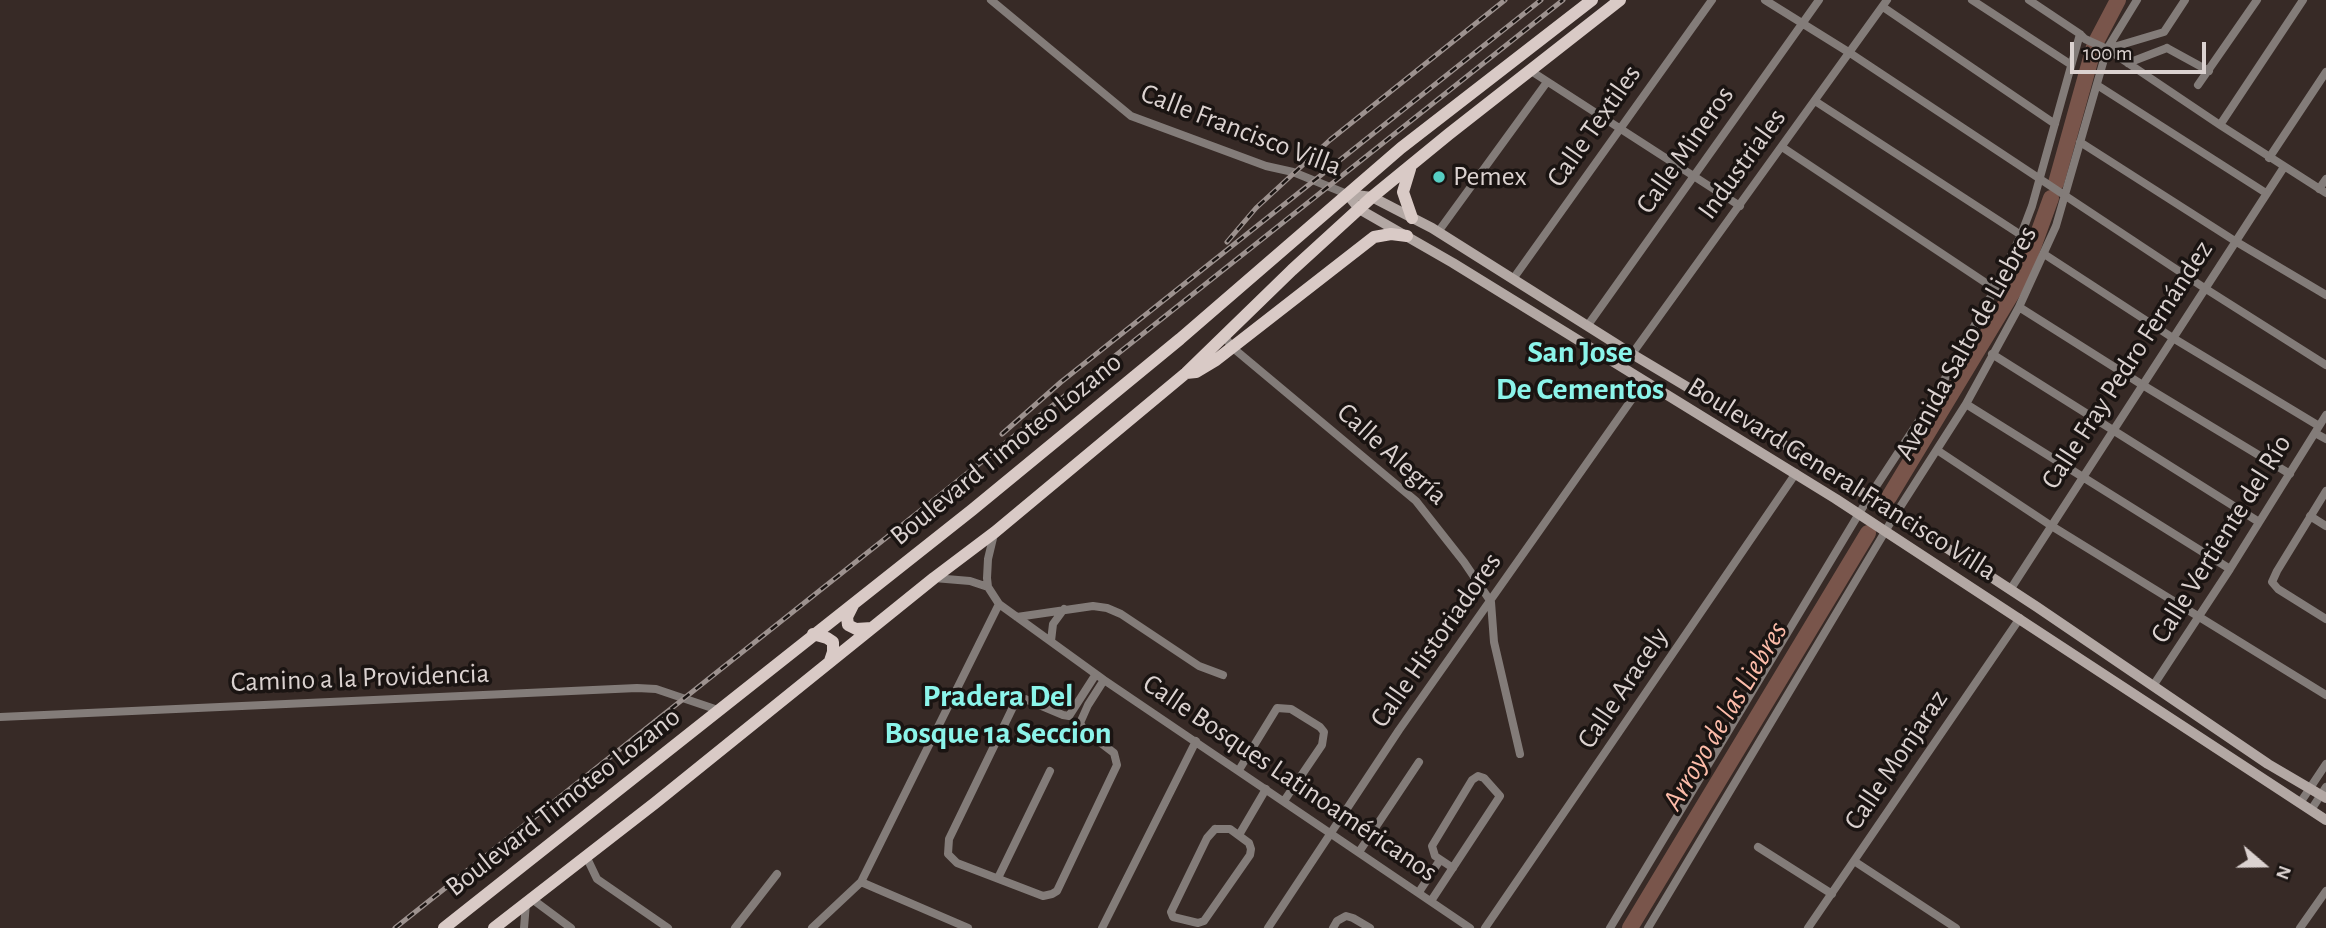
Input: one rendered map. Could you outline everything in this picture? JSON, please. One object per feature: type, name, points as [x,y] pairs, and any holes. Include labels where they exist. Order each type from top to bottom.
[{"type":"main road","name":"Boulevard Timoteo Lozano","points":[[444,928],[972,510],[1181,339],[1401,148],[1592,0]]},
{"type":"main road","name":"Boulevard Timoteo Lozano","points":[[494,928],[995,532],[1186,373],[1292,270],[1373,197],[1620,0]]},
{"type":"main road","points":[[1410,166],[1403,192],[1412,218]]},
{"type":"main road","name":"Boulevard General Francisco Villa","points":[[1347,194],[1373,197],[1438,232],[1632,354],[1790,447],[1873,499],[2268,764],[2324,793]]},
{"type":"main road","name":"Boulevard General Francisco Villa","points":[[1347,194],[1359,209],[1796,473],[2326,820]]},
{"type":"main road","points":[[1186,373],[1206,367],[1233,348],[1374,237],[1391,234],[1407,236]]},
{"type":"main road","points":[[855,601],[847,617],[848,625],[856,629],[872,628]]},
{"type":"main road","points":[[813,634],[833,642],[829,661]]},
{"type":"street","name":"Calle Francisco Villa","points":[[991,0],[1131,116],[1266,166],[1293,172],[1347,194]]},
{"type":"street","name":"Calle Textiles","points":[[1513,279],[1712,0]]},
{"type":"street","points":[[1765,0],[2326,365]]},
{"type":"street","name":"Calle Mineros","points":[[1588,325],[1819,0]]},
{"type":"street","points":[[1972,0],[2070,65]]},
{"type":"street","points":[[2029,0],[2323,191],[2326,179]]},
{"type":"street","name":"Avenida Salto de Liebres","points":[[1648,928],[1893,513],[1966,404],[2019,307],[2056,226],[2062,193],[2097,85],[2104,47],[2137,0]]},
{"type":"street","points":[[2104,47],[2164,32],[2185,0]]},
{"type":"street","points":[[2198,85],[2257,0]]},
{"type":"street","points":[[2220,125],[2303,0]]},
{"type":"street","points":[[1885,3],[2055,124]]},
{"type":"street","name":"Industriales","points":[[1632,354],[1885,3]]},
{"type":"street","points":[[2164,32],[2167,48]]},
{"type":"street","name":"Avenida Salto de Liebres","points":[[1610,928],[1934,398],[1995,289],[2021,235],[2041,180],[2070,65],[2082,36]]},
{"type":"street","points":[[2128,63],[2167,48],[2209,71]]},
{"type":"street","points":[[1531,71],[1740,206]]},
{"type":"street","points":[[2269,158],[2326,72]]},
{"type":"street","points":[[1438,232],[1548,82]]},
{"type":"street","points":[[2097,85],[2266,193]]},
{"type":"street","points":[[1815,100],[2021,235]]},
{"type":"street","points":[[2080,142],[2235,241],[2326,295]]},
{"type":"street","points":[[1782,147],[1995,289]]},
{"type":"street","name":"Calle Fray Pedro Fernández","points":[[2010,590],[2284,167]]},
{"type":"street","points":[[2044,254],[2317,429],[2326,439]]},
{"type":"street","points":[[2019,307],[2290,474]]},
{"type":"street","name":"Calle Alegría","points":[[1224,336],[1233,348],[1416,501],[1432,519],[1491,602]]},
{"type":"street","points":[[1992,354],[2259,522]]},
{"type":"street","name":"Calle Historiadores","points":[[1268,928],[1399,730],[1644,382]]},
{"type":"street","points":[[1966,404],[2230,569]]},
{"type":"street","name":"Calle Vertiente del Río","points":[[2153,687],[2326,415]]},
{"type":"street","points":[[1937,450],[2050,525],[2326,695]]},
{"type":"street","name":"Calle Aracely","points":[[1485,928],[1796,473]]},
{"type":"street","points":[[2326,491],[2272,582],[2278,589],[2326,619]]},
{"type":"street","points":[[2311,516],[2326,526]]},
{"type":"street","points":[[934,578],[970,581],[988,587],[988,559],[995,532]]},
{"type":"street","name":"Calle Bosques Latinoaméricanos","points":[[988,587],[999,604],[1100,677],[1471,928]]},
{"type":"street","points":[[1491,602],[1494,642],[1520,754]]},
{"type":"street","points":[[812,928],[861,882],[999,604]]},
{"type":"street","points":[[1017,617],[1093,606],[1121,614],[1199,666],[1223,675]]},
{"type":"street","points":[[1051,641],[1053,624],[1063,609]]},
{"type":"street","name":"Calle Monjaraz","points":[[1808,928],[2020,618]]},
{"type":"street","points":[[1100,677],[1080,723],[1084,730],[1114,752],[1117,765],[1056,891],[1043,896],[957,863],[948,854],[949,839],[1009,715],[1018,702],[1029,700],[1069,716],[1100,677]]},
{"type":"street","name":"Camino a la Providencia","points":[[0,717],[637,688],[656,689],[719,710]]},
{"type":"street","points":[[1239,770],[1277,708],[1291,709],[1320,727],[1324,732],[1322,745],[1284,801]]},
{"type":"street","points":[[1102,928],[1196,741]]},
{"type":"street","points":[[1359,852],[1419,762]]},
{"type":"street","points":[[2300,803],[2326,764]]},
{"type":"street","points":[[998,878],[1049,771]]},
{"type":"street","points":[[1431,901],[1500,796],[1484,778],[1478,776],[1472,780],[1432,846],[1434,856],[1453,867]]},
{"type":"street","points":[[1239,835],[1266,789]]},
{"type":"street","points":[[2311,810],[2324,793]]},
{"type":"street","points":[[1215,829],[1230,829],[1239,835],[1251,846],[1250,855],[1204,921],[1198,923],[1173,917],[1171,912],[1207,838],[1215,829]]},
{"type":"street","points":[[1758,846],[1832,894]]},
{"type":"street","points":[[586,856],[597,879],[668,928]]},
{"type":"street","points":[[1419,892],[1440,860]]},
{"type":"street","points":[[1854,861],[1956,928]]},
{"type":"street","points":[[734,928],[777,874]]},
{"type":"street","points":[[861,882],[968,928]]},
{"type":"street","points":[[2300,928],[2326,891]]},
{"type":"street","points":[[524,928],[529,901],[571,928]]},
{"type":"street","points":[[1333,928],[1337,921],[1346,916],[1370,928]]},
{"type":"waterway","name":"Arroyo de las Liebres","points":[[2097,40],[2118,0]]},
{"type":"waterway","name":"Arroyo de las Liebres","points":[[2056,183],[2094,47]]},
{"type":"waterway","name":"Arroyo de las Liebres","points":[[1889,497],[2023,275],[2051,198]]},
{"type":"waterway","name":"Arroyo de las Liebres","points":[[1630,928],[1868,533]]},
{"type":"railway","points":[[1227,242],[1256,208],[1330,140],[1505,0]]},
{"type":"railway","points":[[1002,434],[1061,382],[1541,0]]},
{"type":"railway","points":[[395,928],[1563,0]]},
{"type":"place","name":"Pemex","points":[[1439,177]]},
{"type":"district","name":"San Jose De Cementos","points":[[1580,370]]},
{"type":"district","name":"Pradera Del Bosque 1a Seccion","points":[[998,714]]}]
